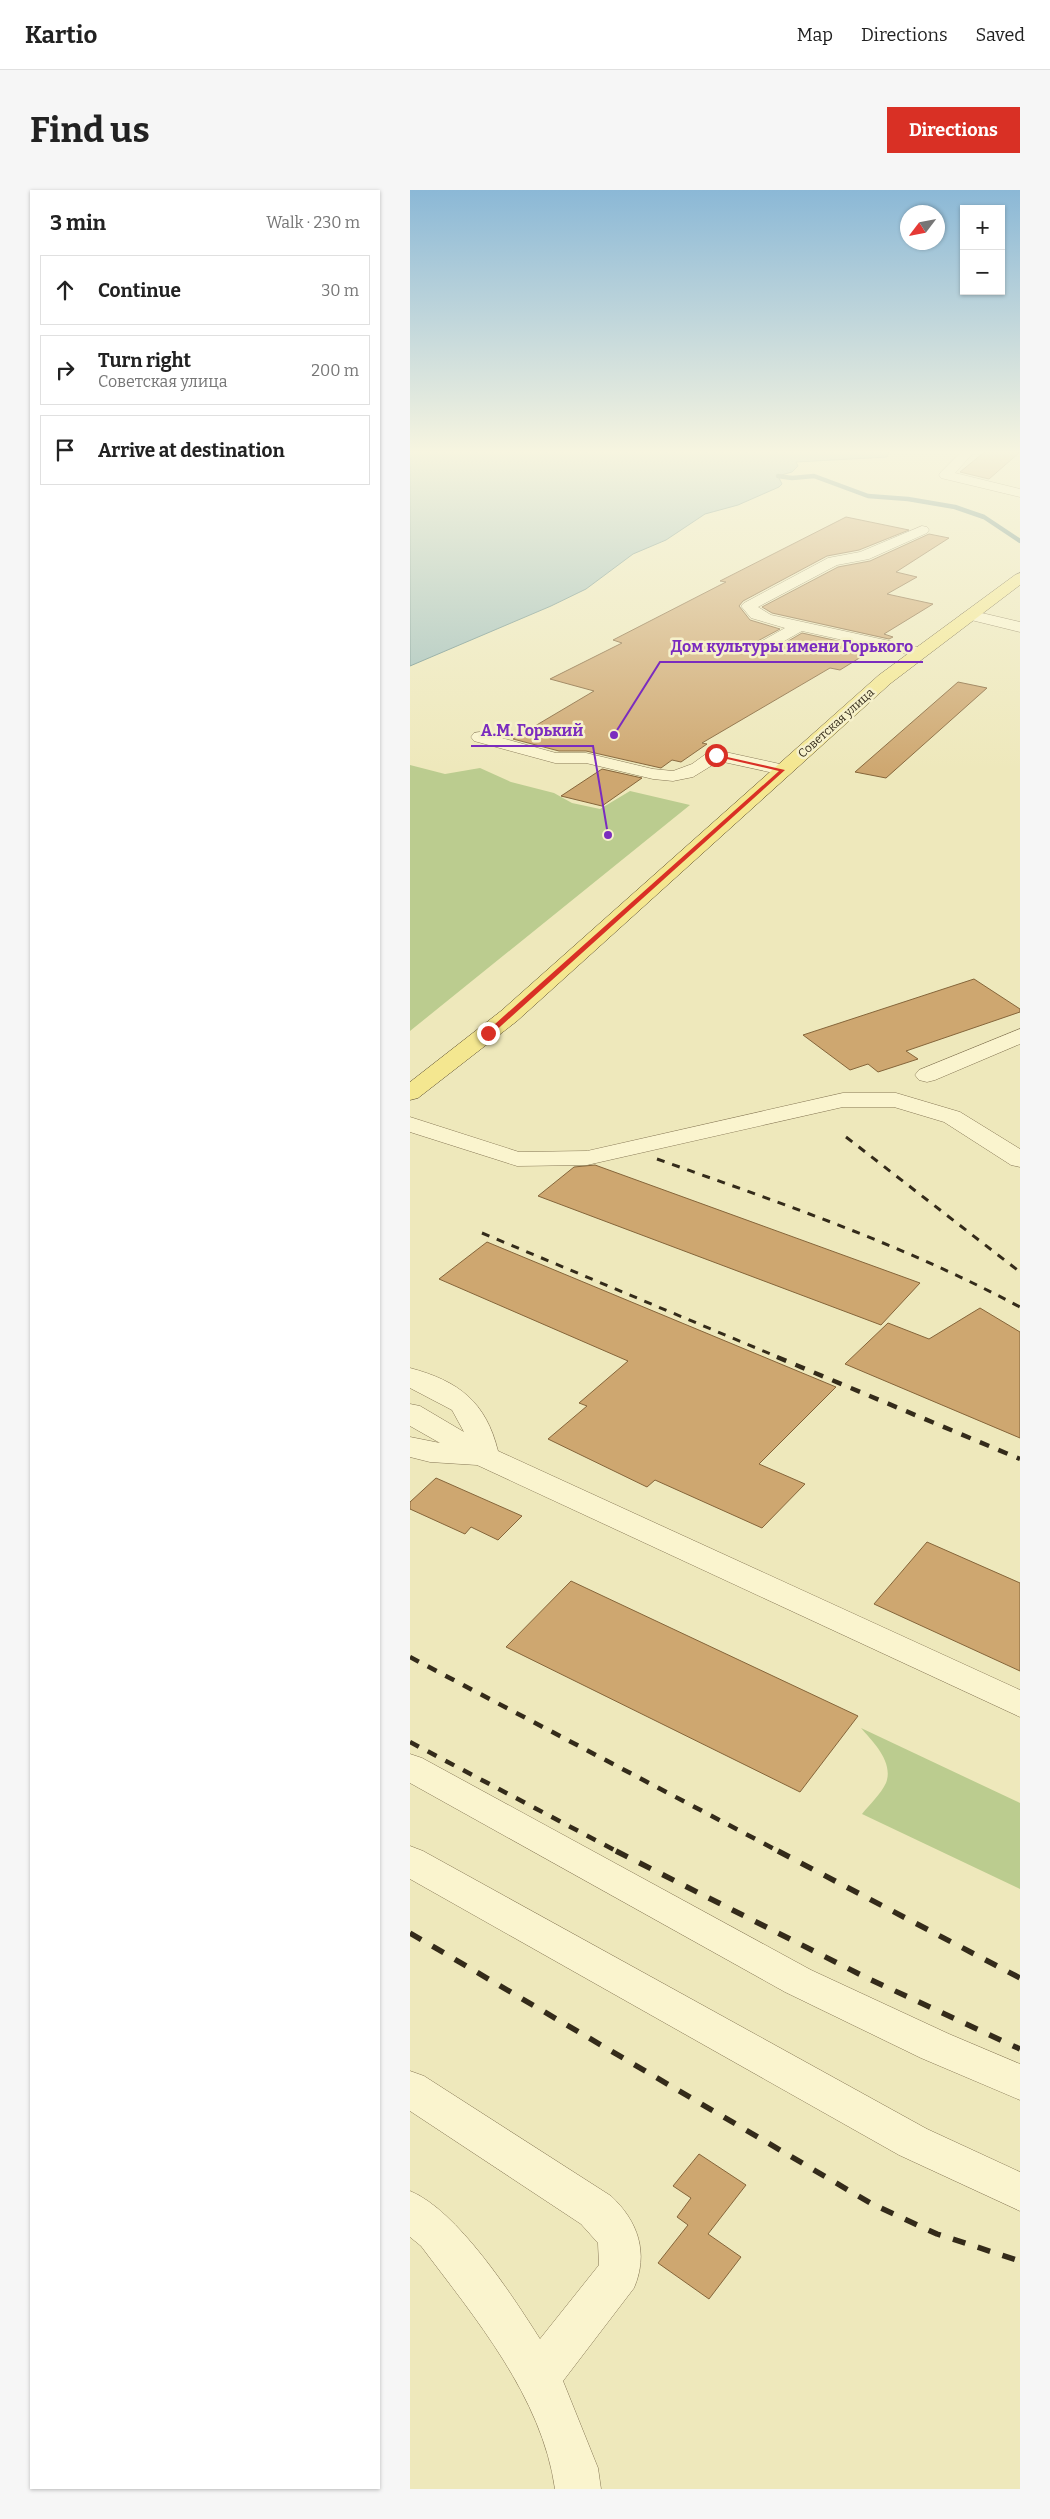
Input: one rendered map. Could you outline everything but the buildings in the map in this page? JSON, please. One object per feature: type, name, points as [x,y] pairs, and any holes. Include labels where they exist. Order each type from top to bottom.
[{"type":"main road","name":"Советская улица","points":[[410,1093],[502,1022],[885,679],[969,615],[1017,582]]},
{"type":"street","points":[[856,557],[833,561],[749,606],[757,615],[766,619],[920,652]]},
{"type":"street","points":[[969,615],[1020,627]]},
{"type":"street","points":[[759,649],[800,626]]},
{"type":"street","points":[[480,737],[555,758],[586,758],[653,774],[673,776],[687,773],[698,768],[722,751],[783,770]]},
{"type":"street","points":[[927,1075],[1020,1036]]},
{"type":"street","points":[[410,1124],[517,1159],[587,1158],[843,1100],[896,1100],[952,1117],[1020,1160]]},
{"type":"street","points":[[410,1377],[452,1396],[465,1406],[479,1428],[485,1457]]},
{"type":"street","points":[[410,1413],[485,1457],[1020,1704]]},
{"type":"street","points":[[410,1447],[430,1452],[485,1457]]},
{"type":"street","points":[[410,1767],[798,1981],[935,2046],[1020,2082]]},
{"type":"street","points":[[410,1861],[913,2142],[1020,2192]]},
{"type":"street","points":[[410,2089],[596,2210],[611,2223],[618,2238],[622,2256],[619,2273],[538,2376]]},
{"type":"street","points":[[410,2211],[436,2232],[503,2320],[538,2376],[575,2468],[578,2489]]},
{"type":"green space","points":[[410,765],[445,774],[480,768],[511,782],[554,793],[572,803],[600,809],[630,791],[690,805],[410,1031]]},
{"type":"green space","points":[[861,1728],[1020,1803],[1020,1889],[862,1814],[881,1791],[888,1775],[885,1760],[881,1753]]},
{"type":"water","points":[[410,557],[629,557],[586,589],[551,606],[410,666]]},
{"type":"railway","points":[[846,1137],[1020,1272]]},
{"type":"railway","points":[[657,1159],[842,1226],[932,1264],[1020,1307]]},
{"type":"railway","points":[[482,1233],[780,1358]]},
{"type":"railway","points":[[777,1357],[1020,1459]]},
{"type":"railway","points":[[410,1657],[780,1852]]},
{"type":"railway","points":[[410,1742],[618,1852]]},
{"type":"railway","points":[[616,1851],[865,1977],[1020,2049]]},
{"type":"railway","points":[[778,1851],[1020,1978]]},
{"type":"railway","points":[[410,1933],[872,2204],[937,2234],[1020,2261]]},
{"type":"place","name":"Дом культуры имени Горького","points":[[614,735]]},
{"type":"place","name":"А.М. Горький","points":[[608,835]]},
{"type":"route","points":[[488,1033],[783,770],[716,755]]}]
